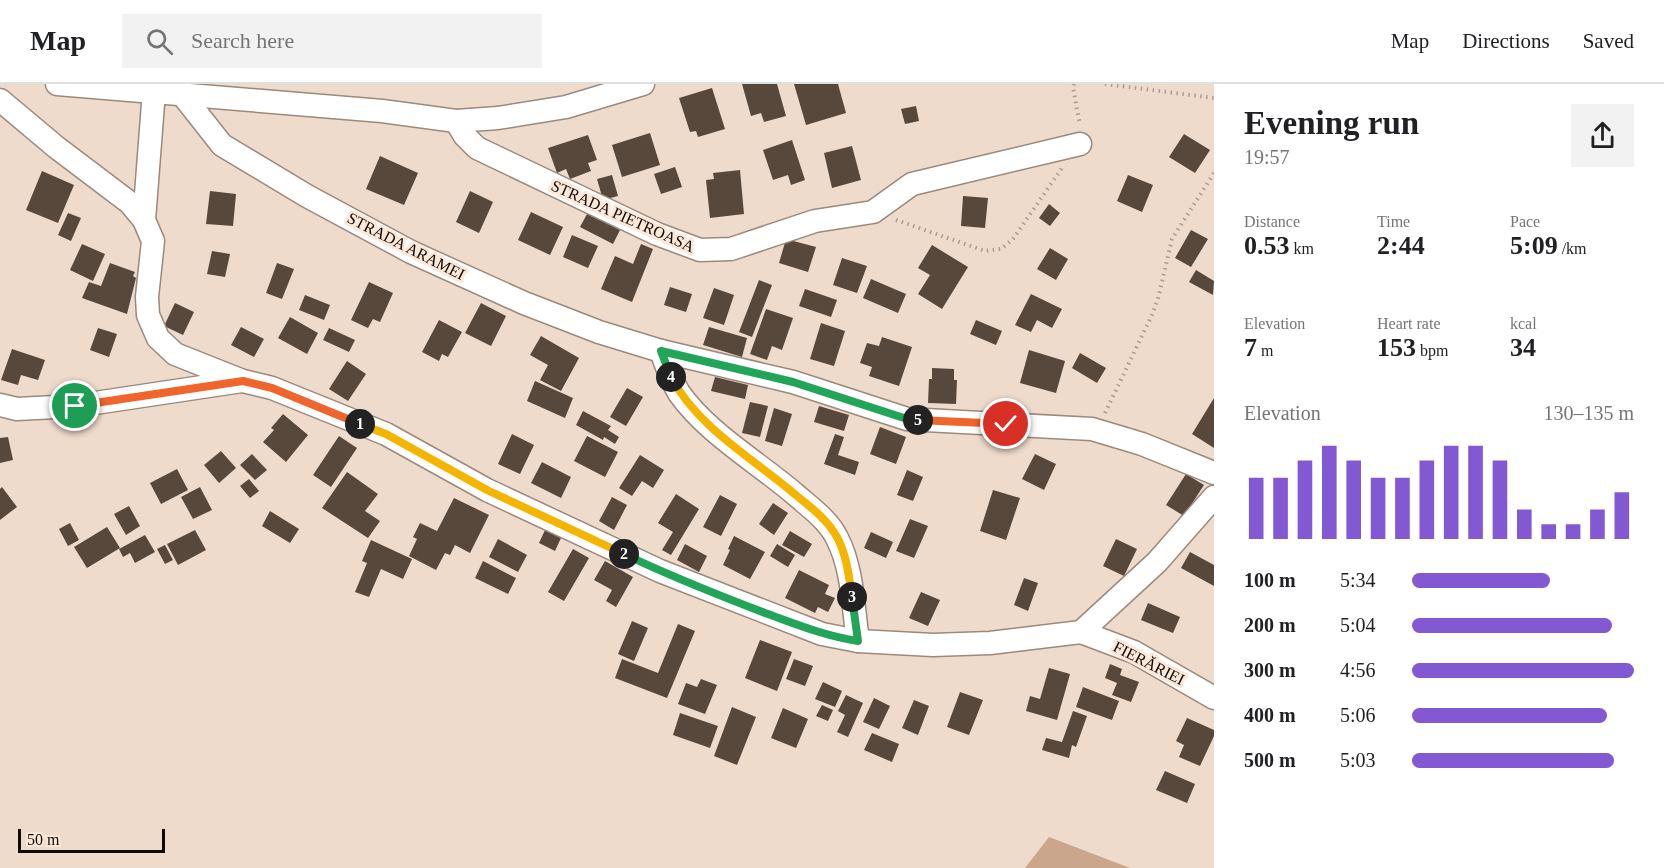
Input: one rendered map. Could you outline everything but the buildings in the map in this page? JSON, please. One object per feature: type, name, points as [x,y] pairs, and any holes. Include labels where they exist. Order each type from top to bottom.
[{"type":"street","points":[[57,84],[382,111],[456,121],[498,118],[566,107],[643,84]]},
{"type":"street","points":[[144,220],[154,91]]},
{"type":"street","name":"STRADA ARAMEI","points":[[181,93],[222,145],[307,196],[411,252],[524,303],[599,332],[661,351],[793,382],[907,419],[1097,430],[1143,444],[1214,473]]},
{"type":"street","points":[[0,100],[56,147],[130,203],[144,220],[153,241],[147,297],[148,315],[158,338],[175,354],[243,381],[272,388],[386,434],[487,490],[660,571],[822,634],[858,641],[933,645],[990,643],[1082,633],[1157,562],[1214,497]]},
{"type":"street","name":"STRADA PIETROASA","points":[[456,121],[465,136],[477,148],[647,230],[700,250],[731,249],[815,221],[873,212],[912,184],[1080,144]]},
{"type":"street","points":[[661,351],[679,393],[708,424],[820,515],[830,526],[838,538],[848,566],[858,641]]},
{"type":"street","points":[[0,405],[17,409],[75,406],[243,381]]},
{"type":"street","name":"FIERĂRIEI","points":[[1082,633],[1134,652],[1214,698]]},
{"type":"path","points":[[873,212],[985,251],[1001,249],[1013,239],[1080,144],[1082,133],[1074,84]]},
{"type":"path","points":[[1105,84],[1214,98]]},
{"type":"path","points":[[1097,430],[1152,315],[1172,239],[1214,173]]},
{"type":"shaded area","points":[[1049,837],[1130,868],[1025,868]]},
{"type":"route","points":[[75,406],[243,381],[272,388],[386,434],[487,490],[660,571],[822,634],[858,641],[848,566],[838,538],[830,526],[820,515],[708,424],[679,393],[661,351],[793,382],[907,419],[1006,424]]}]
